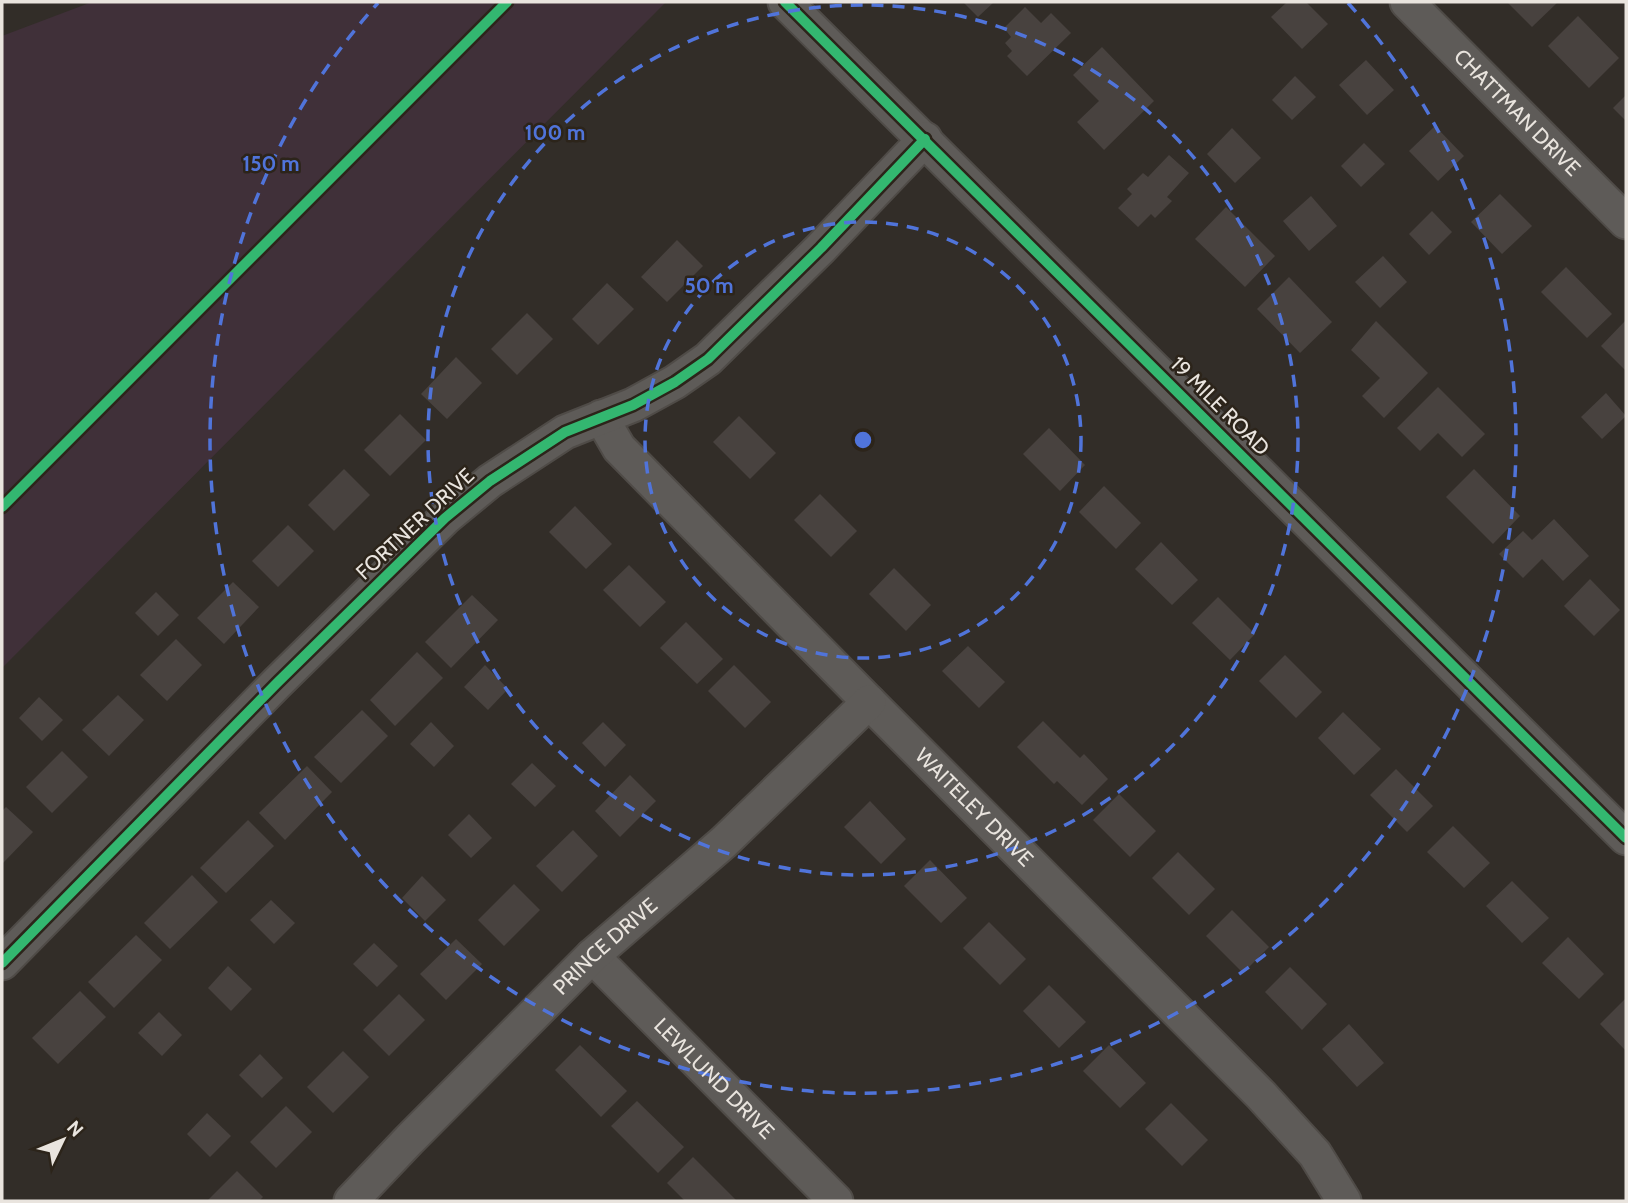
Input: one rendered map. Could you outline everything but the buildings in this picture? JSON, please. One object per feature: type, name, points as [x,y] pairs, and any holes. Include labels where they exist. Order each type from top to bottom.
[{"type":"street","name":"CHATTMAN DRIVE","points":[[1407,2],[1626,222]]},
{"type":"street","name":"19 MILE ROAD","points":[[801,7],[925,139],[1626,838]]},
{"type":"street","name":"FORTNER DRIVE","points":[[2,963],[277,683],[445,518],[490,481],[538,448],[565,432],[633,405],[676,383],[708,359],[821,248],[925,139]]},
{"type":"street","name":"WAITELEY DRIVE","points":[[601,417],[620,448],[1261,1095],[1315,1154],[1343,1201]]},
{"type":"street","name":"PRINCE DRIVE","points":[[351,1201],[592,956],[724,842],[869,702]]},
{"type":"street","name":"LEWLUND DRIVE","points":[[592,956],[836,1201]]},
{"type":"shaded area","points":[[92,2],[666,2],[2,668],[2,36]]},
{"type":"cycle path","points":[[2,507],[507,2]]},
{"type":"cycle path","points":[[785,2],[1626,838]]},
{"type":"cycle path","points":[[2,963],[277,683],[445,518],[490,481],[565,432],[633,405],[675,382],[708,359],[821,248],[925,139]]}]
